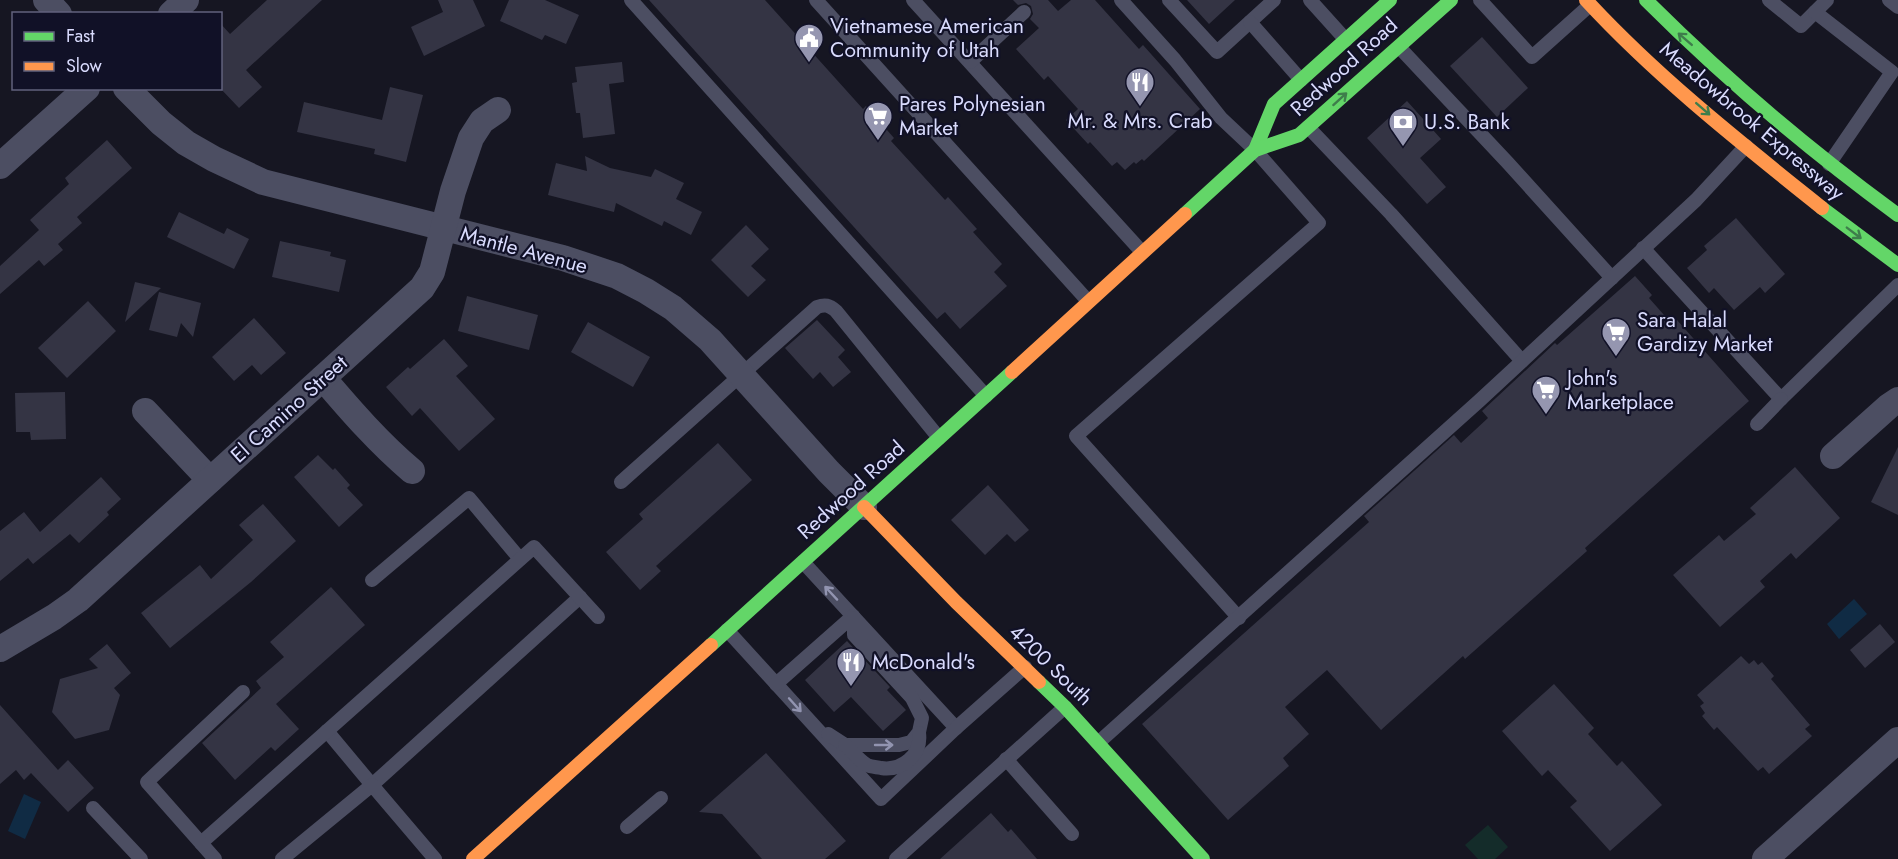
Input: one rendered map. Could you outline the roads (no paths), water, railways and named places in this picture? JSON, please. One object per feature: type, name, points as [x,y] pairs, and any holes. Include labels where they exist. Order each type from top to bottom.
[{"type":"main road","name":"Redwood Road","points":[[1255,150],[1274,104],[1390,0]]},
{"type":"main road","name":"Redwood Road","points":[[473,859],[864,507],[1255,150],[1299,135],[1451,0]]},
{"type":"main road","name":"Meadowbrook Expressway","points":[[1646,0],[1676,32],[1829,164],[1898,215]]},
{"type":"main road","name":"Meadowbrook Expressway","points":[[1588,2],[1645,60],[1746,146],[1805,195],[1898,265]]},
{"type":"main road","name":"4200 South","points":[[864,507],[956,602],[1025,667],[1099,742],[1203,859]]},
{"type":"street","points":[[46,0],[56,12]]},
{"type":"street","points":[[173,12],[186,0]]},
{"type":"street","points":[[0,166],[85,90]]},
{"type":"street","name":"Mantle Avenue","points":[[128,90],[161,123],[186,143],[213,159],[263,182],[563,258],[617,276],[673,308],[710,340],[864,507]]},
{"type":"street","name":"El Camino Street","points":[[0,649],[54,618],[78,600],[422,288],[432,272],[453,191],[471,138],[482,121],[498,110]]},
{"type":"street","points":[[323,378],[386,449],[412,471]]},
{"type":"street","points":[[1833,456],[1898,400]]},
{"type":"street","points":[[145,411],[210,480]]},
{"type":"street","points":[[1765,859],[1898,740]]},
{"type":"lane","points":[[631,0],[986,396]]},
{"type":"lane","points":[[816,0],[1088,301]]},
{"type":"lane","points":[[913,0],[1142,252]]},
{"type":"lane","points":[[1121,0],[1175,60],[1221,118],[1255,150],[1319,222],[1076,436],[1239,618]]},
{"type":"lane","points":[[1169,0],[1217,52],[1274,0]]},
{"type":"lane","points":[[1310,0],[1346,40]]},
{"type":"lane","points":[[1480,0],[1532,57],[1588,2]]},
{"type":"lane","points":[[1769,0],[1801,26],[1827,0]]},
{"type":"lane","points":[[1889,0],[1898,7]]},
{"type":"lane","points":[[970,62],[1024,12]]},
{"type":"lane","points":[[1815,12],[1896,71],[1829,164]]},
{"type":"lane","points":[[1250,22],[1301,80]]},
{"type":"lane","points":[[1399,47],[1612,278]]},
{"type":"lane","points":[[1308,127],[1391,214],[1522,361]]},
{"type":"lane","points":[[1099,742],[1522,361],[1696,200],[1746,146]]},
{"type":"lane","points":[[1644,248],[1781,399]]},
{"type":"lane","points":[[1757,424],[1898,285]]},
{"type":"lane","points":[[621,482],[817,307],[824,305],[831,306],[939,439]]},
{"type":"lane","points":[[372,580],[469,498],[520,560]]},
{"type":"lane","points":[[201,843],[534,547],[598,617]]},
{"type":"lane","points":[[803,562],[956,728]]},
{"type":"lane","points":[[282,859],[372,785],[580,597]]},
{"type":"lane","points":[[776,684],[853,617]]},
{"type":"lane","points":[[811,723],[846,745],[868,766],[891,770],[906,764],[921,743],[919,732],[922,718],[912,698],[854,635],[853,617]]},
{"type":"lane","points":[[727,630],[881,799],[1025,667]]},
{"type":"lane","points":[[215,859],[147,782],[243,692]]},
{"type":"lane","points":[[896,859],[1065,707]]},
{"type":"lane","points":[[327,731],[435,859]]},
{"type":"lane","points":[[846,745],[899,745],[911,742],[919,732]]},
{"type":"lane","points":[[1006,759],[1072,834]]},
{"type":"lane","points":[[627,827],[661,798]]},
{"type":"lane","points":[[93,808],[141,859]]},
{"type":"water","points":[[1854,599],[1867,614],[1839,639],[1827,624]]},
{"type":"water","points":[[24,794],[41,802],[25,839],[8,831]]},
{"type":"place","name":"Vietnamese American Community of Utah","points":[[809,64]]},
{"type":"place","name":"Mr. & Mrs. Crab","points":[[1140,108]]},
{"type":"place","name":"Pares Polynesian Market","points":[[878,142]]},
{"type":"place","name":"U.S. Bank","points":[[1403,148]]},
{"type":"place","name":"Sara Halal Gardizy Market","points":[[1616,358]]},
{"type":"place","name":"John's Marketplace","points":[[1546,416]]},
{"type":"place","name":"McDonald's","points":[[851,688]]}]
